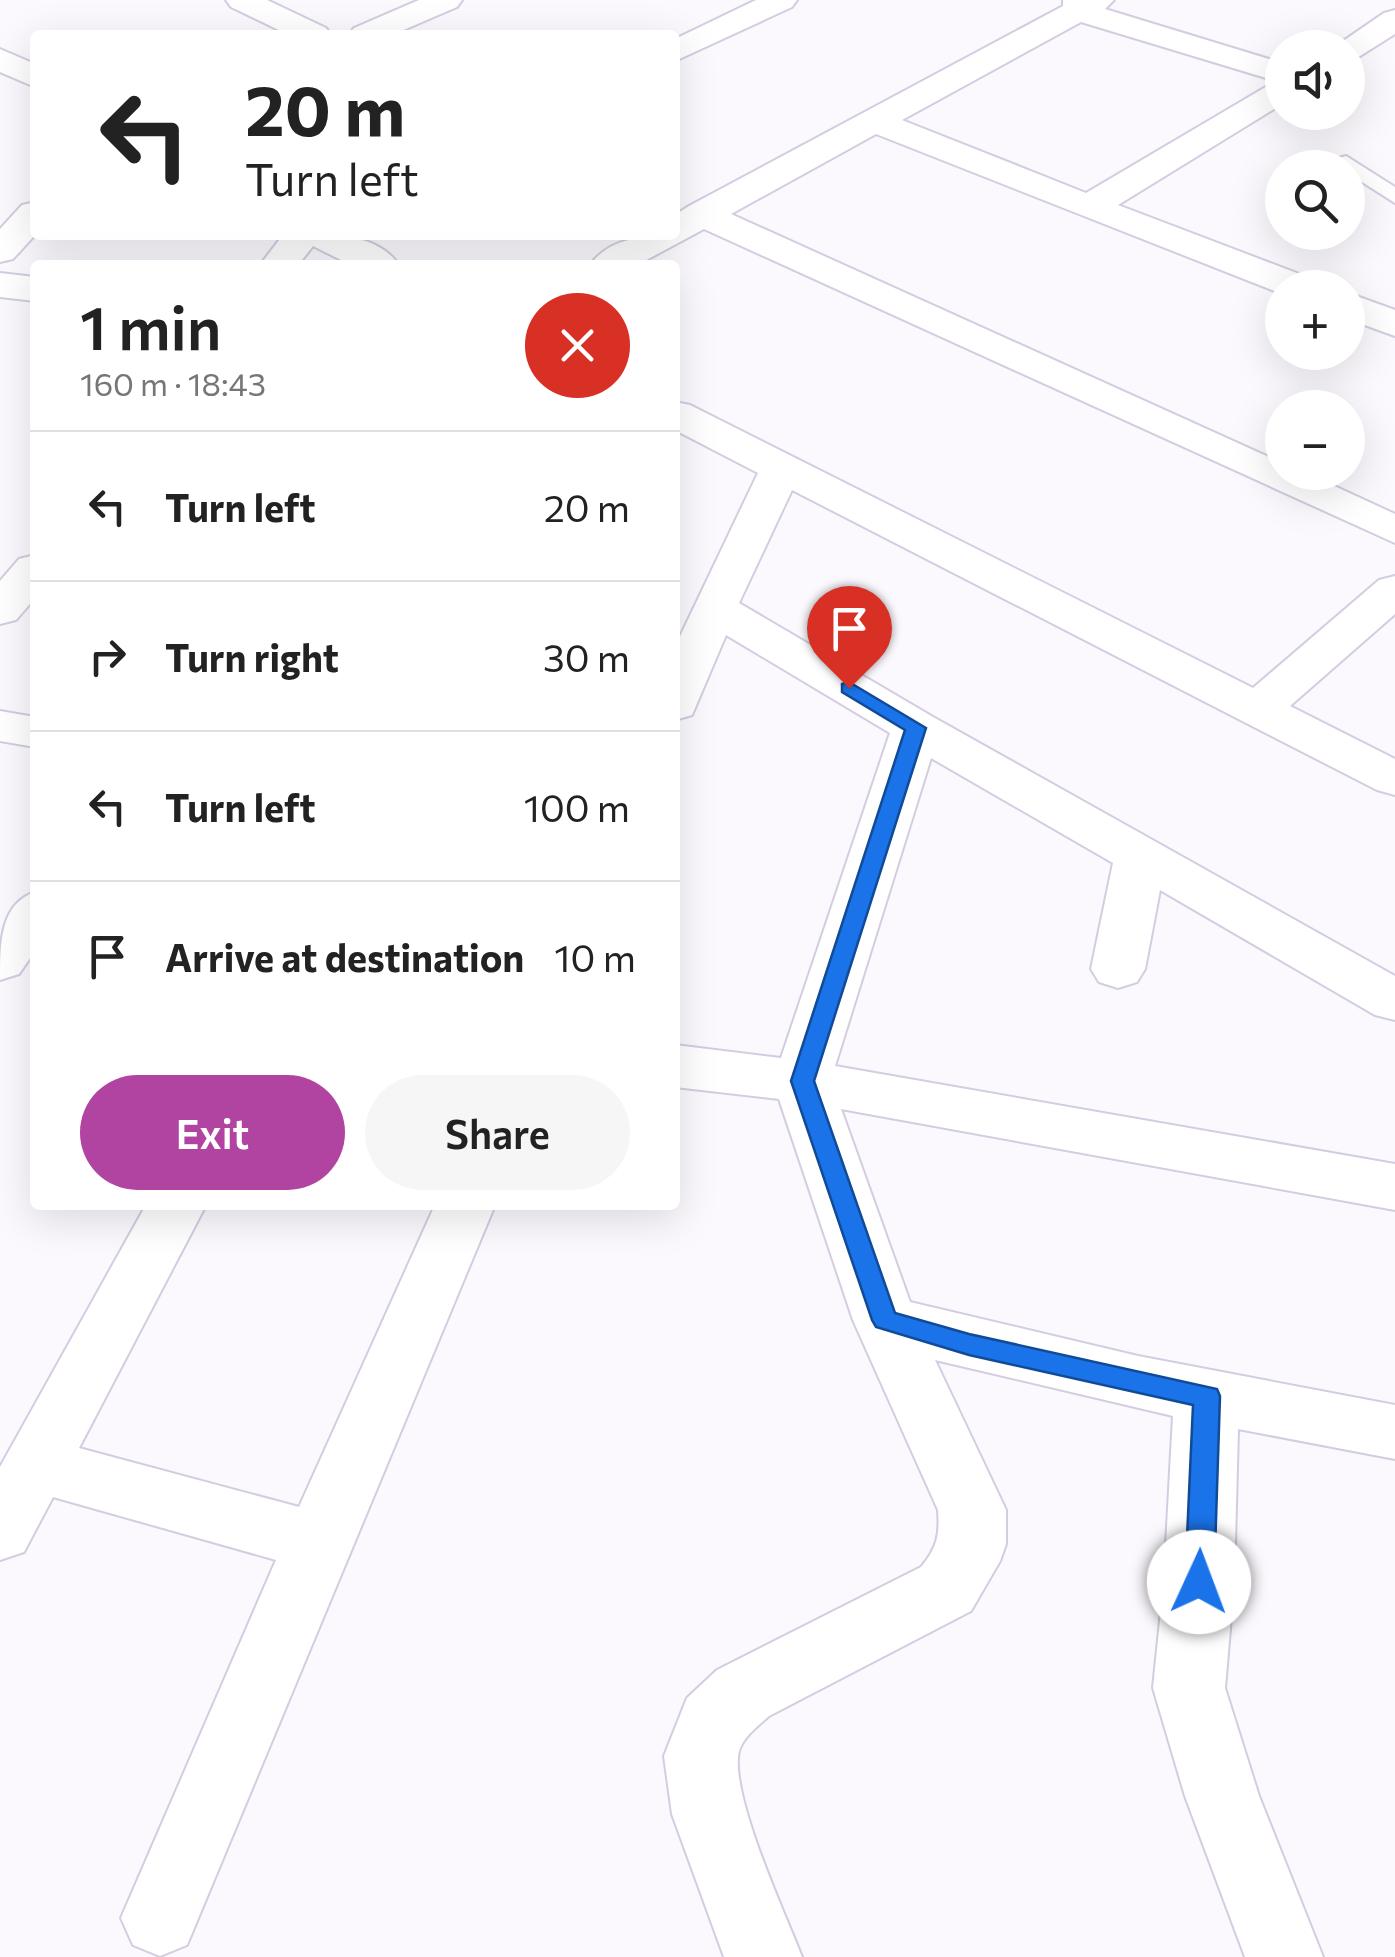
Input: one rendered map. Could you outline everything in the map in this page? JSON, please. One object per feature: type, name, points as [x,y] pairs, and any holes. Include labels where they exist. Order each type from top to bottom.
[{"type":"street","points":[[242,0],[304,30]]},
{"type":"street","points":[[377,30],[446,0]]},
{"type":"street","points":[[680,49],[781,0]]},
{"type":"street","points":[[689,222],[1085,4],[1265,67]]},
{"type":"street","points":[[1365,39],[1395,20]]},
{"type":"street","points":[[0,59],[30,74]]},
{"type":"street","points":[[1089,207],[1265,100]]},
{"type":"street","points":[[873,121],[1265,275]]},
{"type":"street","points":[[0,251],[30,218]]},
{"type":"street","points":[[689,222],[1395,530]]},
{"type":"street","points":[[282,260],[298,240]]},
{"type":"street","points":[[331,240],[370,260]]},
{"type":"street","points":[[618,260],[655,240]]},
{"type":"street","points":[[0,285],[30,288]]},
{"type":"street","points":[[1365,313],[1395,324]]},
{"type":"street","points":[[680,417],[1395,779]]},
{"type":"street","points":[[680,693],[714,608],[782,469]]},
{"type":"street","points":[[0,610],[30,575]]},
{"type":"street","points":[[1257,710],[1395,590]]},
{"type":"street","points":[[714,608],[1395,1002]]},
{"type":"street","points":[[0,726],[30,731]]},
{"type":"street","points":[[763,1957],[710,1814],[700,1756],[713,1722],[743,1693],[946,1588],[968,1563],[974,1534],[972,1510],[885,1320],[802,1081],[916,728]]},
{"type":"street","points":[[1118,970],[1140,856]]},
{"type":"street","points":[[0,961],[30,917]]},
{"type":"street","points":[[680,1067],[802,1081],[1395,1187]]},
{"type":"street","points":[[0,1531],[173,1210]]},
{"type":"street","points":[[160,1918],[463,1210]]},
{"type":"street","points":[[885,1320],[969,1345],[1395,1432]]},
{"type":"street","points":[[1207,1396],[1199,1582],[1188,1688],[1213,1767],[1284,1957]]},
{"type":"street","points":[[39,1465],[318,1542]]},
{"type":"lane","points":[[1365,176],[1395,197]]},
{"type":"route","points":[[849,688],[916,728],[802,1081],[885,1320],[969,1345],[1207,1396],[1199,1582]]}]
